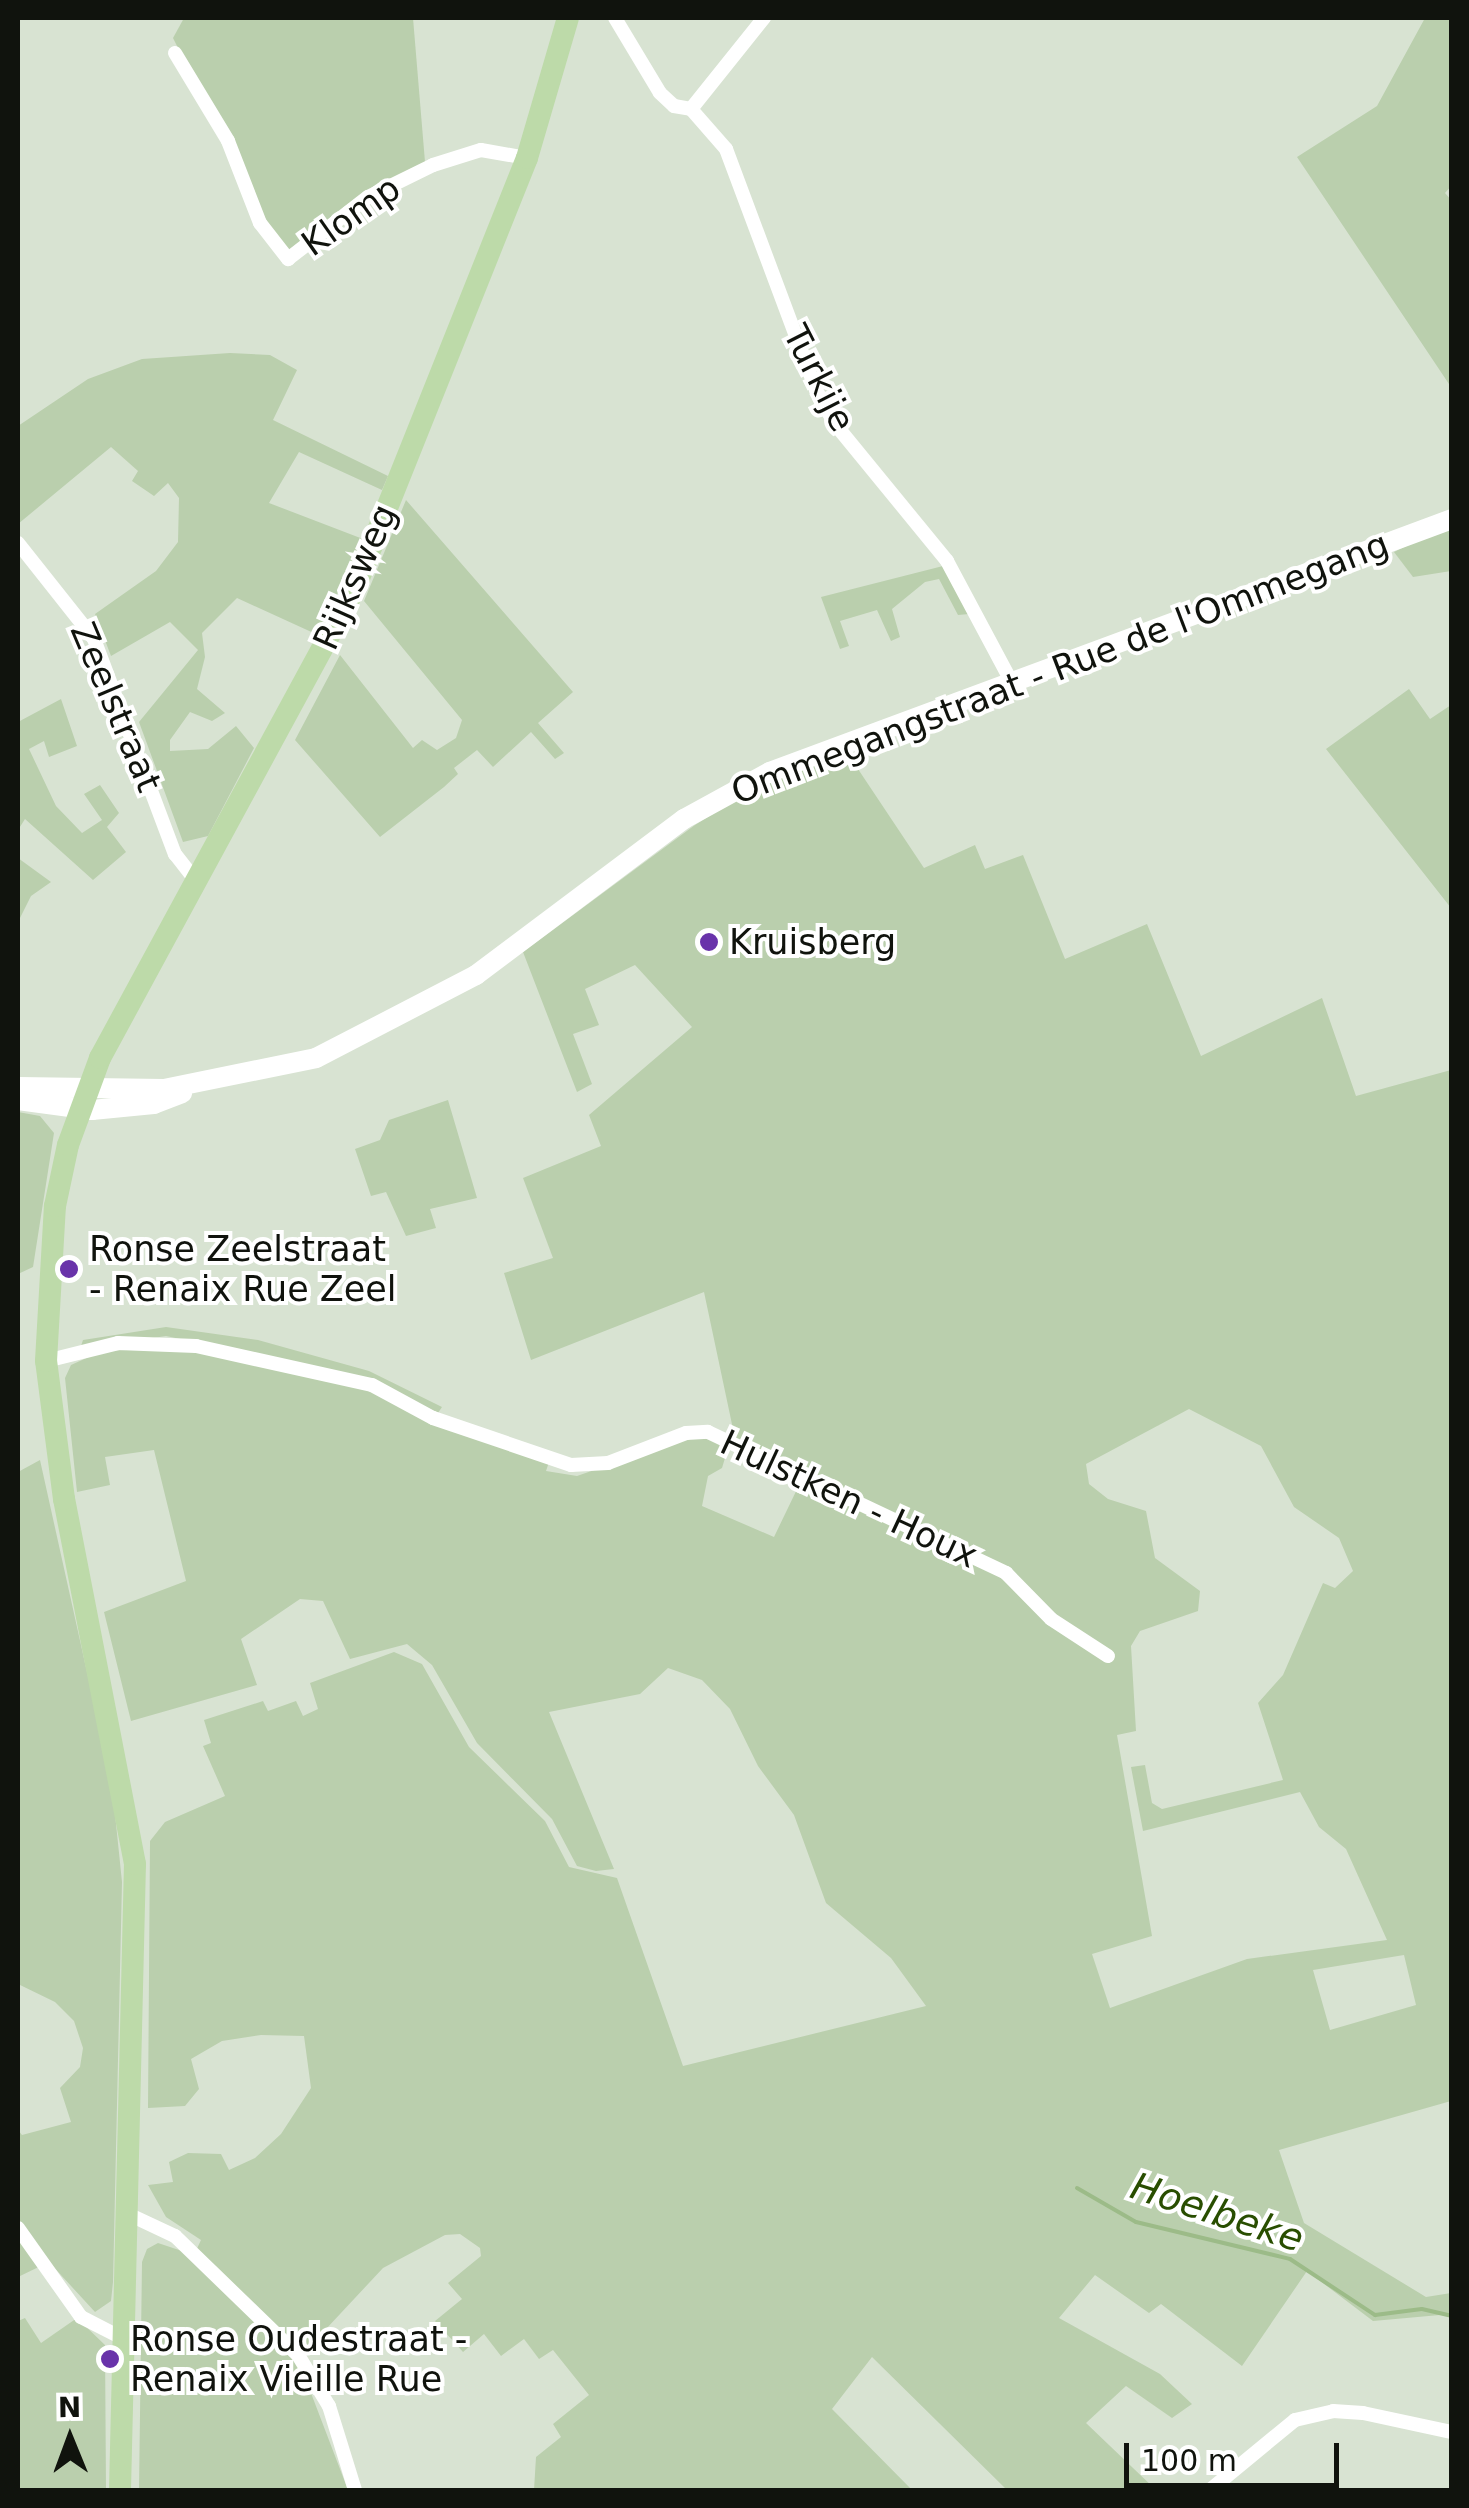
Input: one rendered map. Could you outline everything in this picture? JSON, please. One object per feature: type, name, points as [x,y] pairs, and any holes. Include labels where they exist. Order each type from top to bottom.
[{"type":"main road","name":"Rijksweg","points":[[120,2490],[136,1948],[132,1837],[64,1499],[46,1361],[55,1206],[91,1086],[354,588],[527,158],[568,18]]},
{"type":"main road","name":"Ommegangstraat - Rue de l'Ommegang","points":[[18,1100],[81,1110],[154,1104],[208,1083],[316,1058],[416,1012],[508,953],[714,800],[826,750],[1452,520]]},
{"type":"main road","name":"Ommegangstraat - Rue de l'Ommegang","points":[[18,1087],[208,1083]]},
{"type":"street","name":"Turkije","points":[[614,18],[660,93],[674,106],[691,109],[726,149],[802,356],[834,424],[938,548],[1011,681]]},
{"type":"street","points":[[691,109],[764,18]]},
{"type":"street","name":"Klomp","points":[[175,52],[228,141],[260,223],[288,259],[340,216],[407,176],[466,152],[527,158]]},
{"type":"street","name":"Zeelstraat","points":[[18,543],[88,630],[175,854],[197,882]]},
{"type":"street","name":"Hulstken - Houx","points":[[46,1361],[118,1343],[196,1346],[372,1385],[433,1418],[571,1465],[608,1463],[686,1433],[708,1432],[1006,1572],[1051,1619],[1097,1642],[1108,1656]]},
{"type":"street","points":[[128,2214],[174,2236],[298,2356],[329,2406],[354,2490]]},
{"type":"street","points":[[18,2228],[81,2317],[124,2339]]},
{"type":"street","points":[[1210,2490],[1295,2420],[1334,2411],[1364,2413],[1452,2432]]},
{"type":"green space","points":[[184,18],[413,18],[425,162],[293,252],[275,242],[173,38]]},
{"type":"green space","points":[[1425,18],[1451,18],[1452,185],[1445,193],[1452,201],[1451,387],[1297,157],[1377,106]]},
{"type":"green space","points":[[230,353],[270,355],[297,370],[273,420],[388,476],[382,490],[299,452],[269,503],[363,539],[318,635],[237,598],[202,633],[205,657],[197,689],[225,713],[212,721],[190,712],[170,740],[170,751],[208,749],[236,726],[254,748],[208,836],[183,842],[139,722],[198,650],[170,622],[111,656],[95,614],[156,571],[178,542],[179,498],[168,483],[154,496],[132,481],[138,471],[111,447],[18,524],[18,426],[88,379],[142,359]]},
{"type":"green space","points":[[406,500],[573,692],[538,723],[564,753],[555,759],[531,732],[493,767],[477,750],[454,768],[458,774],[444,787],[380,837],[295,740],[340,655],[413,748],[422,740],[437,750],[456,738],[462,720],[364,601]]},
{"type":"green space","points":[[1451,524],[1451,571],[1413,577],[1394,552]]},
{"type":"green space","points":[[943,566],[969,614],[958,615],[939,579],[925,582],[892,609],[900,637],[891,641],[877,610],[840,621],[849,646],[840,649],[821,597]]},
{"type":"green space","points":[[1409,689],[1430,719],[1451,705],[1451,908],[1326,749]]},
{"type":"green space","points":[[61,699],[77,746],[49,757],[44,741],[29,749],[56,806],[82,833],[102,820],[84,794],[100,785],[119,813],[107,827],[126,852],[93,880],[25,819],[18,830],[18,722]]},
{"type":"green space","points":[[846,751],[924,868],[975,845],[985,869],[1023,855],[1065,959],[1147,924],[1201,1056],[1322,998],[1356,1096],[1451,1070],[1451,2101],[1279,2150],[1304,2223],[1426,2297],[1451,2293],[1451,2314],[1373,2321],[1307,2271],[1242,2366],[1161,2304],[1149,2313],[1095,2275],[1059,2318],[1160,2374],[1192,2404],[1172,2418],[1126,2386],[1086,2423],[1156,2490],[1007,2490],[872,2357],[832,2409],[912,2490],[534,2490],[536,2457],[561,2437],[553,2424],[589,2395],[553,2350],[539,2359],[524,2339],[501,2356],[484,2334],[463,2352],[435,2321],[462,2299],[448,2283],[481,2256],[480,2248],[460,2234],[445,2235],[383,2268],[298,2359],[348,2490],[139,2490],[142,2262],[147,2249],[158,2243],[194,2255],[201,2240],[166,2217],[148,2185],[173,2182],[169,2162],[188,2153],[221,2154],[229,2170],[255,2158],[281,2134],[311,2088],[304,2036],[261,2035],[222,2041],[191,2059],[199,2089],[185,2106],[148,2108],[150,1841],[165,1822],[225,1796],[203,1746],[211,1743],[204,1720],[263,1701],[268,1711],[296,1701],[303,1716],[318,1709],[310,1683],[394,1652],[422,1664],[469,1747],[545,1821],[569,1867],[617,1878],[683,2066],[926,2006],[891,1958],[826,1903],[794,1815],[758,1766],[730,1709],[702,1680],[668,1668],[640,1694],[549,1712],[614,1869],[596,1871],[577,1866],[552,1819],[477,1743],[432,1665],[407,1644],[350,1659],[323,1601],[300,1599],[241,1639],[257,1685],[131,1721],[104,1612],[186,1581],[154,1450],[105,1457],[110,1485],[77,1492],[65,1378],[71,1365],[102,1351],[177,1348],[368,1388],[549,1462],[546,1471],[577,1476],[690,1437],[729,1441],[733,1429],[704,1292],[531,1360],[504,1273],[553,1258],[523,1178],[601,1146],[589,1115],[692,1027],[635,965],[585,989],[599,1025],[573,1034],[592,1084],[577,1092],[523,952],[695,825],[756,787]],"holes":[[[1189,1409],[1261,1446],[1294,1507],[1339,1538],[1353,1571],[1335,1588],[1323,1583],[1283,1675],[1258,1703],[1283,1780],[1162,1809],[1152,1803],[1145,1765],[1131,1767],[1143,1831],[1300,1792],[1319,1827],[1346,1849],[1387,1940],[1247,1959],[1110,2008],[1092,1954],[1152,1936],[1117,1735],[1136,1731],[1131,1646],[1140,1631],[1198,1611],[1200,1591],[1155,1558],[1146,1511],[1108,1499],[1089,1484],[1086,1464]],[[728,1448],[800,1483],[774,1537],[702,1506],[708,1476],[722,1468]],[[1404,1955],[1416,2005],[1330,2030],[1313,1970]]]},
{"type":"green space","points":[[18,858],[51,882],[31,896],[18,922]]},
{"type":"green space","points":[[448,1100],[477,1198],[430,1209],[436,1228],[406,1236],[386,1192],[371,1196],[355,1149],[380,1140],[389,1120]]},
{"type":"green space","points":[[18,1112],[40,1116],[54,1133],[33,1267],[18,1274]]},
{"type":"green space","points":[[166,1327],[258,1340],[369,1371],[442,1407],[438,1413],[367,1378],[166,1336],[80,1349],[83,1340]]},
{"type":"green space","points":[[40,1460],[112,1785],[122,1882],[113,2282],[111,2301],[95,2312],[49,2262],[18,2277],[18,2130],[22,2135],[71,2122],[60,2088],[80,2067],[83,2048],[74,2021],[55,2002],[18,1984],[18,1472]]},
{"type":"green space","points":[[25,2318],[41,2343],[77,2318],[105,2345],[106,2490],[18,2490],[18,2321]]},
{"type":"waterway","name":"Hoelbeke","points":[[1077,2188],[1136,2222],[1290,2259],[1375,2315],[1422,2309],[1452,2316]]},
{"type":"place","name":"Kruisberg","points":[[709,942]]},
{"type":"place","name":"Ronse Zeelstraat - Renaix Rue Zeel","points":[[69,1269]]},
{"type":"place","name":"Ronse Oudestraat - Renaix Vieille Rue","points":[[110,2359]]}]
